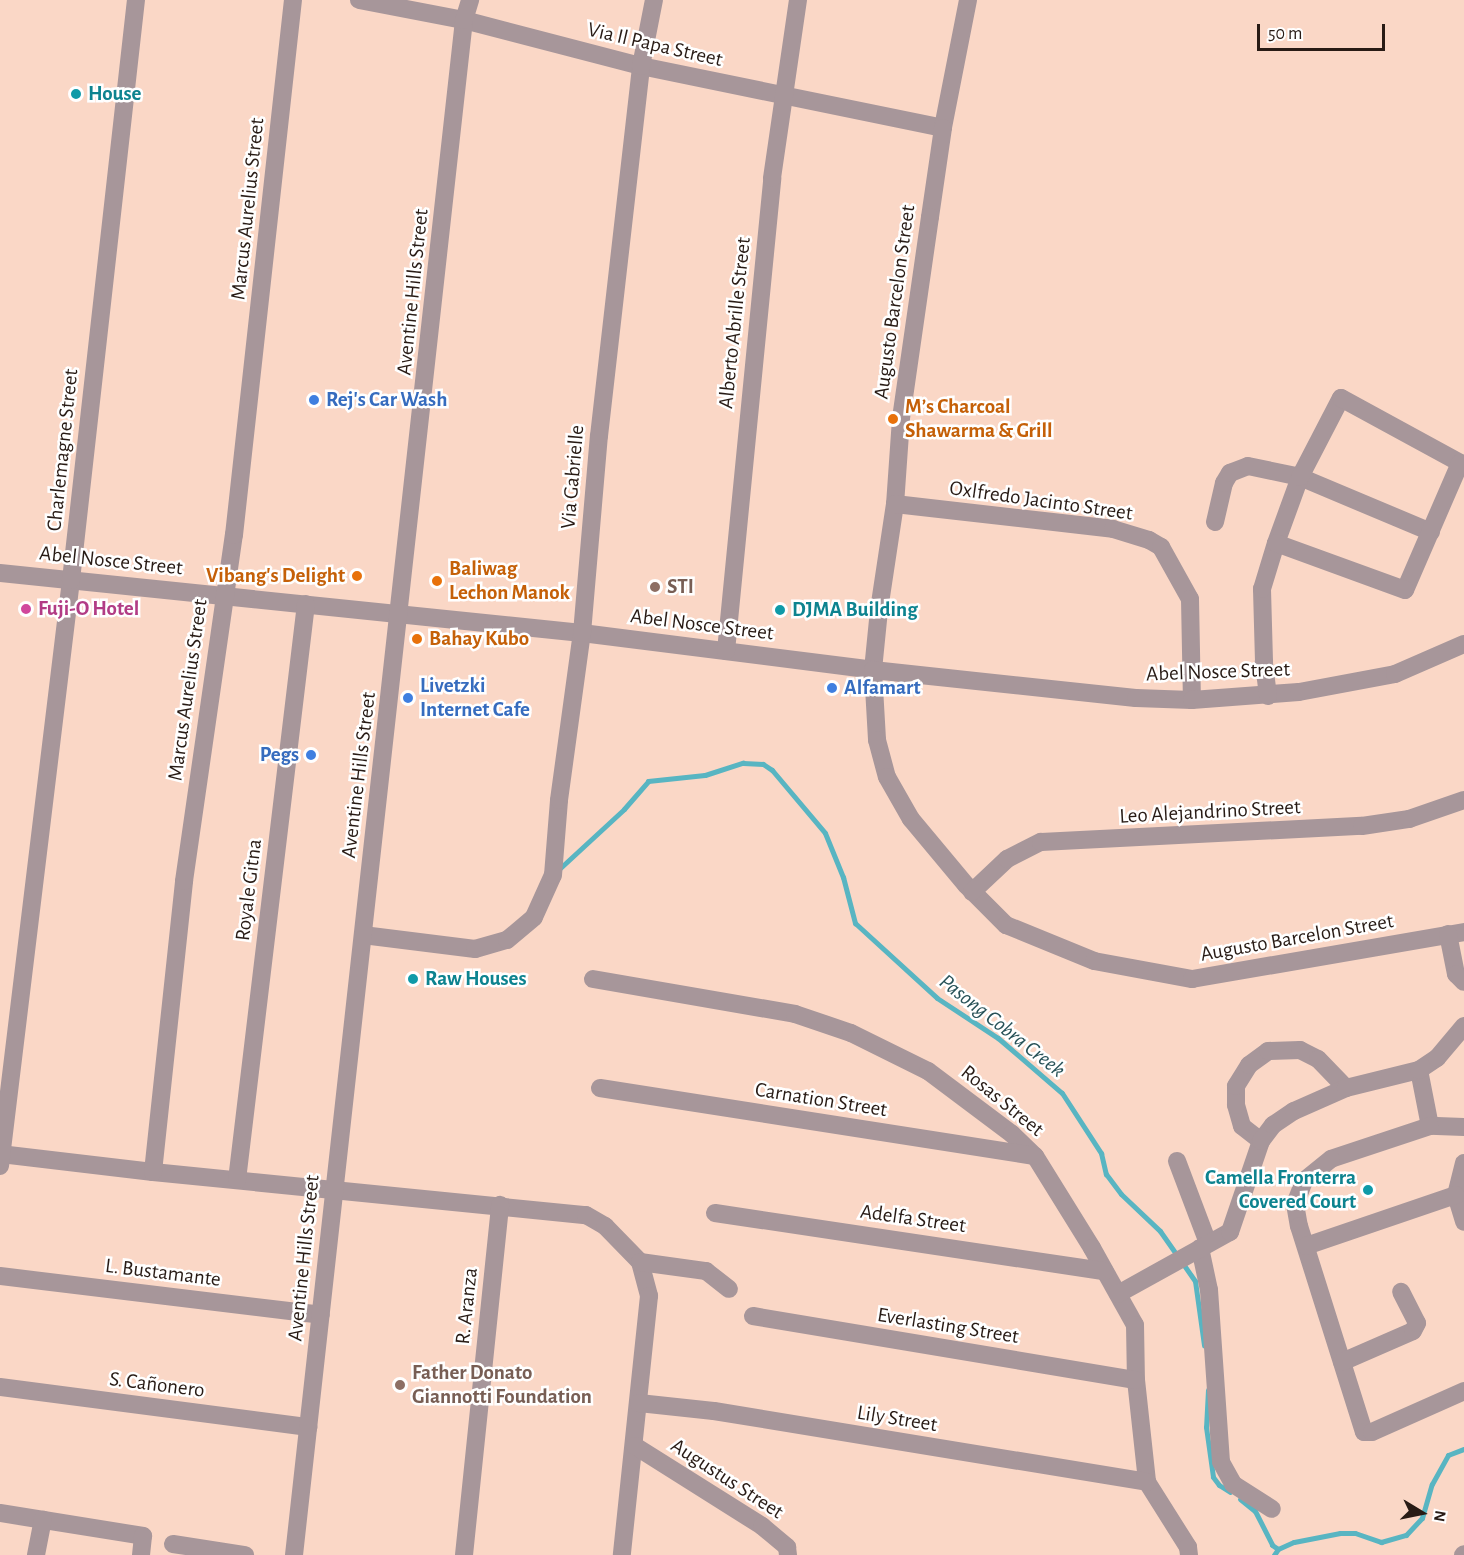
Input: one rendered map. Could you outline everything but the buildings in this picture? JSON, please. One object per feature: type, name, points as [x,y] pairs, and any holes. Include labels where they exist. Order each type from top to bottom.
[{"type":"street","name":"Charlemagne Street","points":[[1,1158],[71,580],[136,0]]},
{"type":"street","name":"Marcus Aurelius Street","points":[[153,1172],[184,881],[234,535],[293,0]]},
{"type":"street","name":"Via Il Papa Street","points":[[359,0],[464,21],[641,66],[943,128]]},
{"type":"street","name":"Aventine Hills Street","points":[[294,1555],[400,615],[464,21],[470,0]]},
{"type":"street","name":"Via Gabrielle","points":[[363,935],[475,949],[507,940],[534,918],[554,874],[559,801],[582,633],[599,436],[641,66],[654,0]]},
{"type":"street","name":"Alberto Abrille Street","points":[[726,651],[772,178],[798,0]]},
{"type":"street","name":"Augusto Barcelon Street","points":[[968,0],[943,128],[901,419],[895,504],[873,669],[877,740],[887,777],[911,819],[972,892],[1006,925],[1094,961],[1192,979],[1456,933]]},
{"type":"street","points":[[1268,696],[1261,610],[1262,589],[1276,543],[1300,477],[1341,398],[1461,463],[1405,590],[1276,543]]},
{"type":"street","points":[[1215,522],[1224,483],[1238,468],[1248,466],[1300,477],[1431,532]]},
{"type":"street","name":"Oxlfredo Jacinto Street","points":[[895,504],[1113,529],[1149,540],[1161,547],[1190,599],[1192,700]]},
{"type":"street","name":"Abel Nosce Street","points":[[0,573],[582,633],[873,669],[1136,698],[1192,700],[1268,696],[1395,674],[1464,644]]},
{"type":"street","name":"Royale Gitna","points":[[237,1180],[306,604]]},
{"type":"street","name":"Leo Alejandrino Street","points":[[972,892],[1007,858],[1041,842],[1362,826],[1409,819],[1464,800]]},
{"type":"street","points":[[1456,933],[1456,974],[1464,982]]},
{"type":"street","name":"Rosas Street","points":[[593,979],[795,1014],[851,1033],[928,1071],[1012,1134],[1035,1156],[1135,1325],[1136,1380],[1147,1482],[1188,1548],[1188,1555]]},
{"type":"street","points":[[1118,1294],[1230,1232],[1262,1141],[1273,1125],[1294,1111],[1346,1088],[1419,1070],[1437,1058],[1464,1026]]},
{"type":"street","points":[[1262,1141],[1242,1126],[1236,1105],[1236,1086],[1249,1065],[1268,1051],[1300,1050],[1318,1059],[1346,1088]]},
{"type":"street","points":[[1419,1070],[1430,1126]]},
{"type":"street","name":"Carnation Street","points":[[600,1088],[1035,1156]]},
{"type":"street","points":[[1464,1127],[1430,1126],[1331,1159],[1304,1181],[1295,1204],[1364,1432],[1372,1432],[1464,1391]]},
{"type":"street","points":[[1,1158],[500,1205],[586,1215],[605,1226],[640,1262],[650,1296],[622,1555]]},
{"type":"street","points":[[1177,1161],[1209,1290],[1221,1462],[1233,1484],[1272,1509]]},
{"type":"street","points":[[1464,1163],[1456,1195],[1464,1222]]},
{"type":"street","points":[[1306,1246],[1456,1195]]},
{"type":"street","name":"R. Aranza","points":[[464,1555],[500,1205]]},
{"type":"street","name":"Adelfa Street","points":[[715,1213],[1105,1271]]},
{"type":"street","points":[[640,1262],[706,1271],[729,1289]]},
{"type":"street","name":"L. Bustamante","points":[[0,1276],[321,1315]]},
{"type":"street","points":[[1342,1362],[1413,1331],[1417,1323],[1401,1292]]},
{"type":"street","name":"Everlasting Street","points":[[753,1316],[1136,1380]]},
{"type":"street","name":"S. Cañonero","points":[[0,1387],[308,1427]]},
{"type":"street","name":"Lily Street","points":[[639,1403],[714,1411],[1147,1482]]},
{"type":"street","name":"Augustus Street","points":[[635,1446],[762,1526],[787,1547],[788,1555]]},
{"type":"street","points":[[0,1513],[143,1536],[141,1555]]},
{"type":"street","points":[[36,1555],[43,1520]]},
{"type":"street","points":[[173,1544],[245,1555]]},
{"type":"waterway","name":"Pasong Cobra Creek","points":[[558,870],[624,809],[648,781],[705,775],[743,763],[763,764],[772,770],[825,833],[843,877],[855,923],[937,998],[998,1038],[1062,1093],[1101,1153],[1106,1174],[1121,1194],[1160,1231],[1195,1281],[1204,1345]]},
{"type":"waterway","name":"Pasong Cobra Creek","points":[[1208,1390],[1206,1427],[1213,1477],[1219,1485],[1230,1492]]},
{"type":"waterway","name":"Pasong Cobra Creek","points":[[1274,1555],[1278,1549],[1294,1542],[1340,1533],[1355,1533],[1381,1542],[1406,1535],[1422,1518],[1432,1484],[1448,1455],[1464,1449]]},
{"type":"waterway","name":"Pasong Cobra Creek","points":[[1240,1499],[1255,1511],[1272,1545],[1278,1549]]},
{"type":"place","name":"House","points":[[76,94]]},
{"type":"place","name":"Rej's Car Wash","points":[[314,400]]},
{"type":"place","name":"M’s Charcoal Shawarma & Grill","points":[[893,419]]},
{"type":"place","name":"Vibang's Delight","points":[[357,576]]},
{"type":"place","name":"Baliwag Lechon Manok","points":[[437,581]]},
{"type":"place","name":"STI","points":[[655,587]]},
{"type":"place","name":"Fuji-O Hotel","points":[[26,609]]},
{"type":"place","name":"DJMA Building","points":[[780,610]]},
{"type":"place","name":"Bahay Kubo","points":[[417,639]]},
{"type":"place","name":"Alfamart","points":[[832,688]]},
{"type":"place","name":"Livetzki Internet Cafe","points":[[408,698]]},
{"type":"place","name":"Pegs","points":[[311,755]]},
{"type":"place","name":"Raw Houses","points":[[413,979]]},
{"type":"place","name":"Camella Fronterra Covered Court","points":[[1368,1190]]},
{"type":"place","name":"Father Donato Giannotti Foundation","points":[[400,1385]]}]
